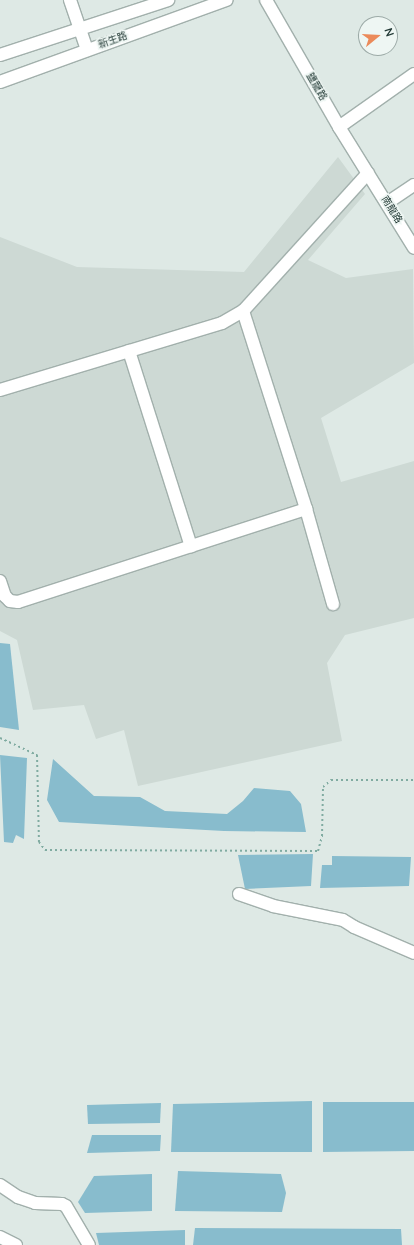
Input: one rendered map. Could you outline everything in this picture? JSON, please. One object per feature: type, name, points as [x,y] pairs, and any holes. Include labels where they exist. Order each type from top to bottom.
[{"type":"street","points":[[70,0],[87,50]]},
{"type":"street","points":[[0,56],[168,0]]},
{"type":"street","name":"新生路","points":[[0,82],[227,0]]},
{"type":"street","name":"鹽龍路","points":[[266,0],[339,127],[368,173]]},
{"type":"street","points":[[339,127],[414,74]]},
{"type":"street","points":[[0,390],[222,323],[242,312],[368,173]]},
{"type":"street","name":"南龍路","points":[[368,173],[414,248]]},
{"type":"street","points":[[387,203],[414,185]]},
{"type":"street","points":[[242,312],[306,509],[333,604]]},
{"type":"street","points":[[129,351],[191,546]]},
{"type":"street","points":[[0,581],[5,596],[10,601],[18,602],[306,509]]},
{"type":"street","points":[[239,894],[273,906],[343,920],[354,927],[414,953]]},
{"type":"street","points":[[0,1185],[18,1196],[34,1203],[62,1204],[66,1206],[89,1245]]},
{"type":"street","points":[[0,1237],[16,1245]]},
{"type":"path","points":[[0,738],[37,755],[39,842],[45,850],[318,851],[322,836],[323,787],[331,780],[414,780]]},
{"type":"shaded area","points":[[338,157],[365,194],[308,260],[346,278],[413,269],[414,363],[321,418],[341,482],[414,461],[414,618],[345,635],[327,663],[342,741],[138,786],[124,730],[96,739],[84,705],[33,710],[17,640],[0,631],[0,237],[77,267],[244,272]]},
{"type":"water","points":[[0,643],[10,644],[19,730],[0,727]]},
{"type":"water","points":[[0,755],[27,758],[24,839],[16,835],[13,843],[4,842]]},
{"type":"water","points":[[53,759],[94,796],[140,797],[165,811],[227,814],[243,801],[254,788],[290,791],[301,804],[306,832],[224,831],[59,822],[47,800]]},
{"type":"water","points":[[313,854],[311,886],[245,889],[238,855]]},
{"type":"water","points":[[332,856],[411,857],[409,886],[320,888],[322,865],[332,865]]},
{"type":"water","points":[[312,1101],[312,1152],[171,1152],[173,1104]]},
{"type":"water","points":[[323,1102],[414,1102],[414,1151],[323,1152]]},
{"type":"water","points":[[161,1103],[160,1123],[88,1124],[87,1105]]},
{"type":"water","points":[[92,1135],[161,1135],[160,1151],[87,1153]]},
{"type":"water","points":[[178,1171],[281,1174],[286,1193],[282,1212],[175,1211]]},
{"type":"water","points":[[152,1174],[152,1211],[85,1213],[78,1202],[94,1176]]},
{"type":"water","points":[[195,1228],[401,1229],[402,1245],[193,1245]]},
{"type":"water","points":[[185,1230],[185,1245],[99,1245],[96,1233]]}]
